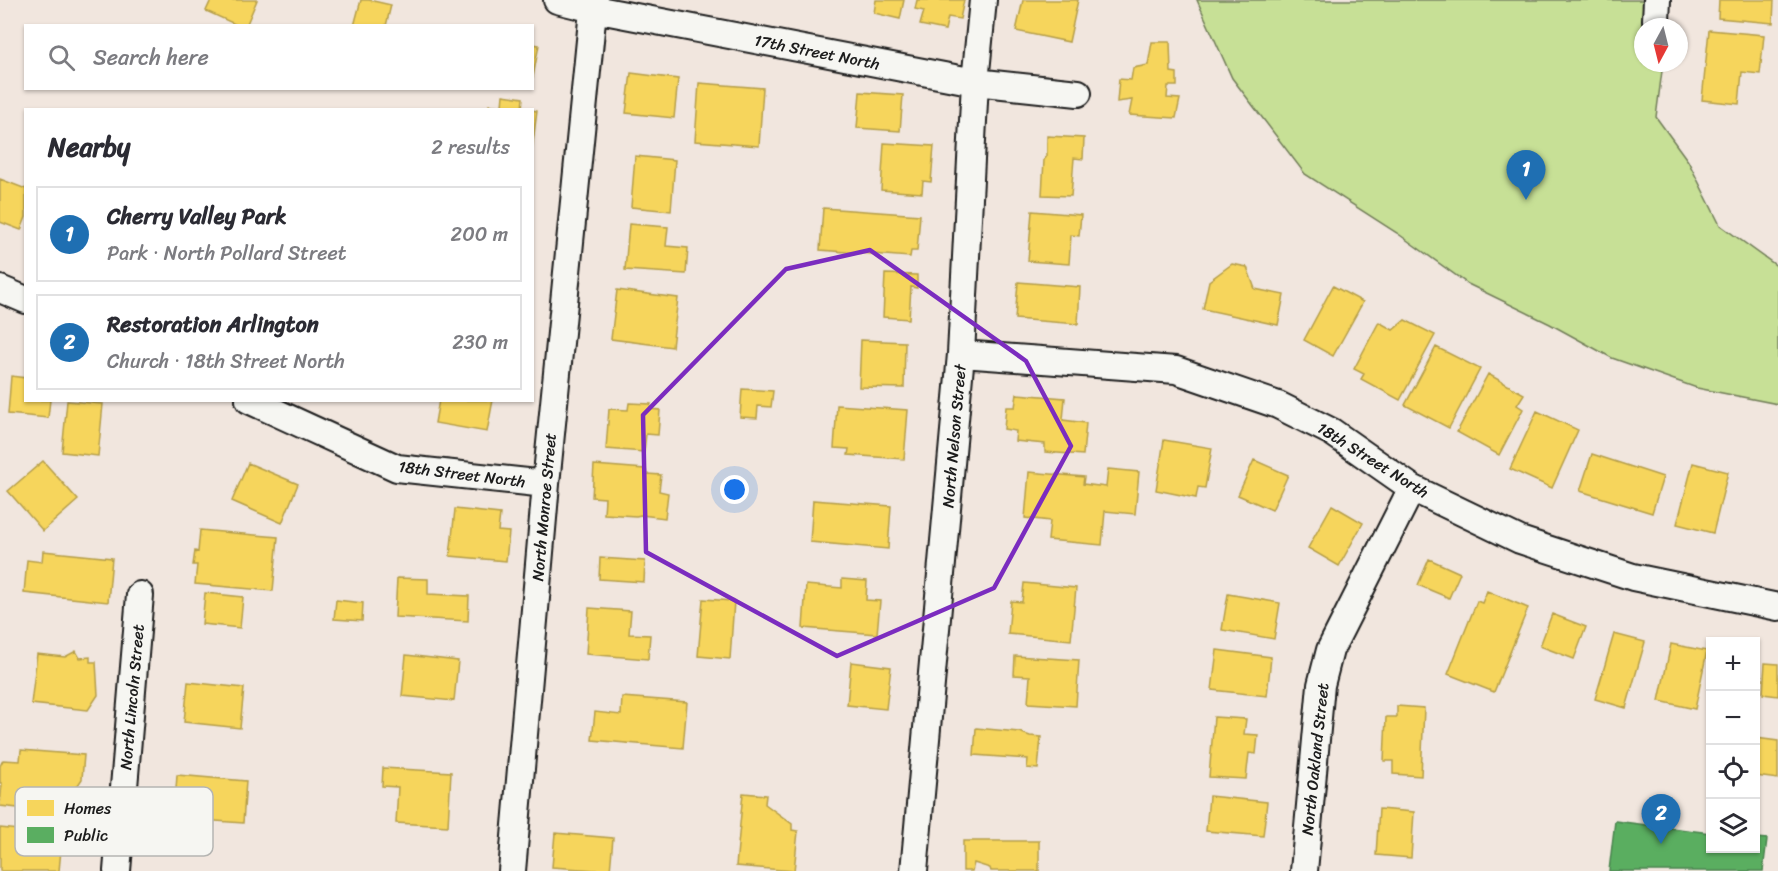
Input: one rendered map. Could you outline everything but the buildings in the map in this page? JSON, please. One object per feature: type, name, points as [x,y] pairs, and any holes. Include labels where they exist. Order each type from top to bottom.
[{"type":"street","name":"17th Street North","points":[[557,0],[594,5],[975,82],[1078,93]]},
{"type":"street","name":"North Nelson Street","points":[[914,871],[961,354],[975,82],[983,0]]},
{"type":"street","name":"North Monroe Street","points":[[512,871],[546,484],[594,5]]},
{"type":"street","points":[[0,289],[24,299]]},
{"type":"street","name":"18th Street North","points":[[961,354],[1176,370],[1278,405],[1332,432],[1412,488],[1520,540],[1622,573],[1778,607]]},
{"type":"street","name":"18th Street North","points":[[253,402],[397,468],[546,484]]},
{"type":"street","name":"North Oakland Street","points":[[1304,871],[1321,685],[1330,650],[1412,488]]},
{"type":"street","name":"North Lincoln Street","points":[[124,787],[140,595]]},
{"type":"street","name":"North Lincoln Street","points":[[117,871],[118,856]]},
{"type":"highlighted area","points":[[870,250],[1026,361],[1071,446],[994,588],[837,656],[646,552],[643,415],[786,269]]},
{"type":"green space","points":[[1197,0],[1650,0],[1652,18],[1634,18],[1634,72],[1662,72],[1656,117],[1688,161],[1720,225],[1778,267],[1778,404],[1697,388],[1612,358],[1550,324],[1468,284],[1397,233],[1305,174],[1232,78]]},
{"type":"place","name":"Cherry Valley Park","points":[[1526,200]]},
{"type":"place","name":"Restoration Arlington","points":[[1661,844]]}]
